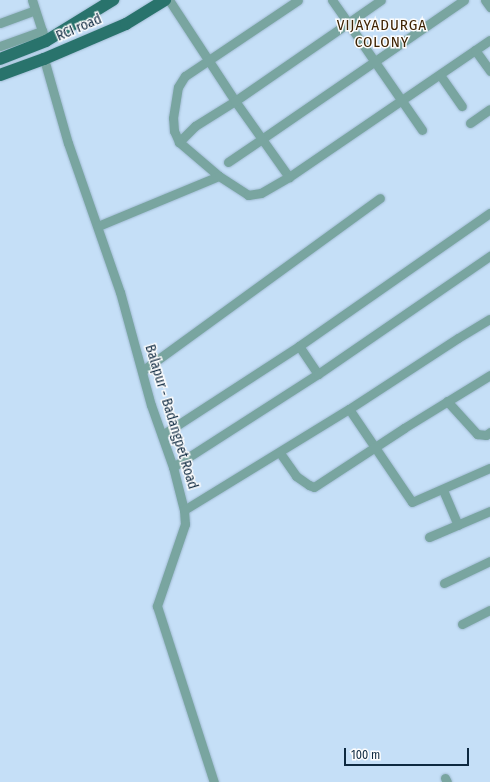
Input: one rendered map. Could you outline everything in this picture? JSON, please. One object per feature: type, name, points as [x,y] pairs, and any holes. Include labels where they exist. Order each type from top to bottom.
[{"type":"main road","points":[[0,59],[113,0]]},
{"type":"main road","name":"RCI road","points":[[0,76],[126,24],[165,0]]},
{"type":"street","points":[[0,46],[44,36],[32,0]]},
{"type":"street","points":[[170,0],[208,60],[289,177]]},
{"type":"street","points":[[298,0],[185,76],[178,87],[173,118],[174,131],[179,142],[219,176],[248,195],[254,195],[289,177],[490,40]]},
{"type":"street","points":[[332,0],[422,130]]},
{"type":"street","points":[[179,142],[195,126],[381,0]]},
{"type":"street","points":[[228,162],[464,0]]},
{"type":"street","points":[[485,0],[490,6]]},
{"type":"street","points":[[0,23],[36,10]]},
{"type":"street","points":[[475,50],[490,70]]},
{"type":"street","name":"Balapur - Badangpet Road","points":[[44,59],[68,142],[120,292],[151,405],[173,467],[184,510],[185,524],[157,606],[214,782]]},
{"type":"street","points":[[440,75],[462,106]]},
{"type":"street","points":[[470,123],[490,109]]},
{"type":"street","points":[[98,226],[219,176]]},
{"type":"street","points":[[142,371],[380,198]]},
{"type":"street","points":[[162,436],[299,346],[490,213]]},
{"type":"street","points":[[173,467],[318,374],[490,256]]},
{"type":"street","points":[[184,510],[349,410],[458,338],[490,319]]},
{"type":"street","points":[[299,346],[318,374]]},
{"type":"street","points":[[280,453],[296,476],[314,487],[490,375]]},
{"type":"street","points":[[447,401],[477,434],[486,435],[490,432]]},
{"type":"street","points":[[349,410],[412,502],[490,468]]},
{"type":"street","points":[[442,490],[458,525]]},
{"type":"street","points":[[429,537],[490,511]]},
{"type":"street","points":[[444,583],[490,561]]},
{"type":"street","points":[[462,624],[490,610]]},
{"type":"district","name":"VIJAYADURGA COLONY","points":[[382,34]]}]
